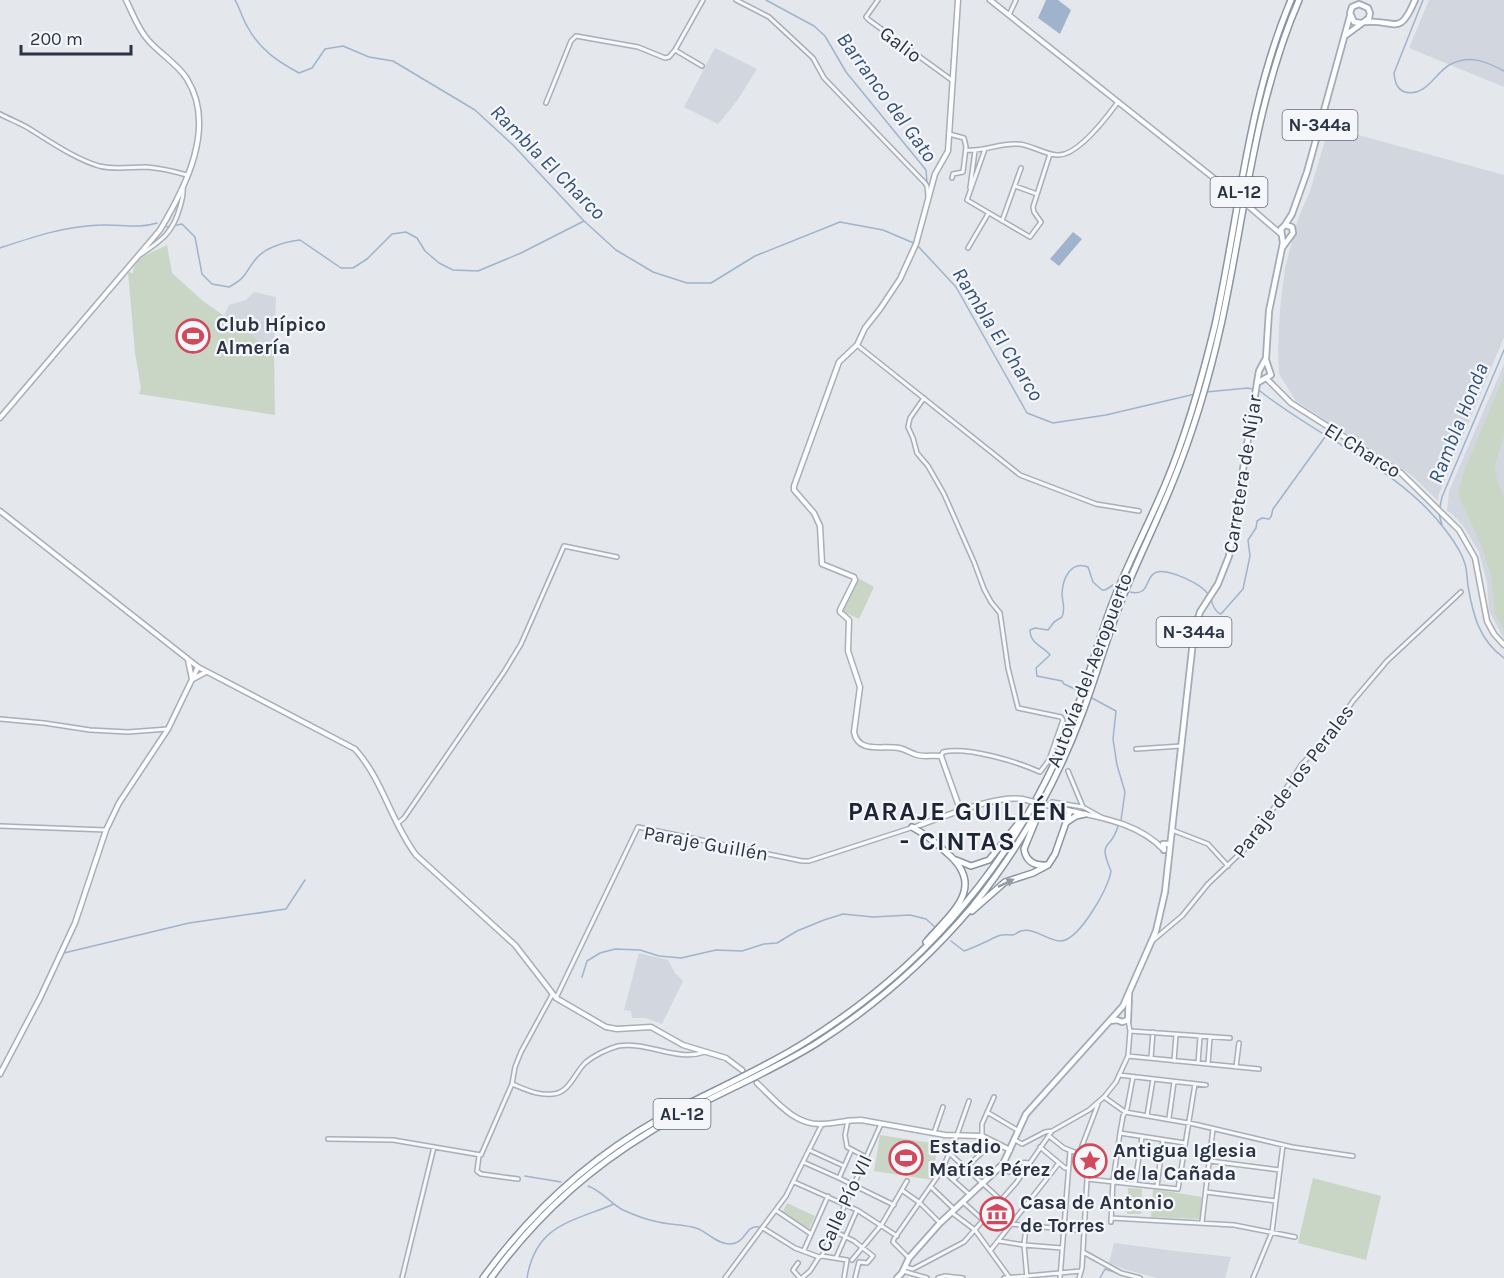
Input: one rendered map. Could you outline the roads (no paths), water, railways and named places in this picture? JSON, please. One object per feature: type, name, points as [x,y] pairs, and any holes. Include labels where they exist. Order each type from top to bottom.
[{"type":"highway","name":"Autovía del Aeropuerto","points":[[491,1278],[537,1222],[608,1160],[648,1132],[771,1069],[829,1035],[881,998],[933,950],[974,904],[1002,867],[1050,788],[1082,714],[1124,594],[1176,476],[1199,399],[1198,387],[1222,290],[1255,110],[1274,45],[1291,0]]},
{"type":"highway","name":"Autovía del Aeropuerto","points":[[483,1278],[543,1206],[600,1158],[657,1120],[807,1042],[846,1016],[900,972],[946,926],[982,884],[1014,838],[1039,794],[1074,716],[1109,612],[1206,387],[1229,287],[1261,112],[1279,51],[1299,0]]},
{"type":"highway","points":[[1048,865],[1035,865],[1029,861],[1024,849],[1050,788]]},
{"type":"highway","points":[[954,859],[971,866],[989,860],[1039,794]]},
{"type":"highway","points":[[1059,808],[1066,823]]},
{"type":"highway","points":[[933,950],[997,887],[1011,879],[1033,873],[1048,865],[1055,854],[1070,811]]},
{"type":"highway","points":[[1066,823],[1076,816],[1086,814]]},
{"type":"highway","points":[[920,825],[924,833]]},
{"type":"highway","points":[[900,972],[963,896],[966,889],[965,874],[954,859],[924,833],[912,827]]},
{"type":"main road","name":"N-344a","points":[[1350,16],[1350,10],[1358,0]]},
{"type":"main road","points":[[1346,35],[1370,16],[1367,0]]},
{"type":"main road","points":[[1350,16],[1354,22],[1390,25],[1401,23],[1409,15],[1415,0]]},
{"type":"main road","points":[[1354,5],[1362,4],[1383,24]]},
{"type":"main road","name":"Carretera de Níjar","points":[[897,1278],[909,1258],[940,1223],[998,1170],[1011,1150],[1029,1110],[1118,1011],[1129,993],[1150,943],[1162,909],[1168,861],[1166,847],[1172,830],[1194,632],[1202,608],[1221,578],[1229,556],[1254,398],[1266,358],[1269,311],[1282,248],[1281,235],[1284,225],[1292,214],[1307,172],[1350,16]]},
{"type":"main road","name":"Carretera de Níjar","points":[[1282,248],[1293,233],[1292,214]]},
{"type":"main road","points":[[1284,225],[1292,227]]},
{"type":"main road","points":[[1281,235],[1289,237]]},
{"type":"main road","name":"Carretera de Níjar","points":[[1257,383],[1267,377],[1269,367],[1266,358]]},
{"type":"main road","points":[[1263,367],[1269,367]]},
{"type":"main road","name":"Carretera de Níjar","points":[[1260,373],[1267,377]]},
{"type":"main road","name":"Carretera de Níjar","points":[[1128,1012],[1129,993]]},
{"type":"main road","points":[[1110,1021],[1128,1020],[1128,1012],[1124,1009],[1118,1011],[1117,1020]]},
{"type":"street","points":[[0,418],[160,230],[177,202],[198,144],[200,121],[196,97],[187,78],[141,31],[126,0]]},
{"type":"street","points":[[546,103],[571,41],[576,36],[638,47],[665,58],[669,57],[703,0]]},
{"type":"street","points":[[736,0],[769,16],[813,58],[824,78],[927,186],[928,200]]},
{"type":"street","name":"Galio","points":[[878,0],[867,13],[868,20],[953,81]]},
{"type":"street","points":[[941,756],[917,755],[898,748],[868,747],[859,743],[855,738],[861,687],[848,651],[849,620],[840,610],[855,580],[854,577],[822,564],[820,526],[809,506],[794,490],[839,362],[857,345],[865,328],[890,297],[900,279],[916,244],[935,174],[948,151],[958,0]]},
{"type":"street","points":[[990,0],[1272,224],[1281,235]]},
{"type":"street","points":[[1009,15],[1016,0]]},
{"type":"street","points":[[675,50],[702,66]]},
{"type":"street","points":[[966,150],[975,151],[1017,144],[1050,154],[1065,154],[1095,133],[1118,102]]},
{"type":"street","points":[[0,114],[33,130],[44,139],[79,158],[99,165],[117,169],[164,168],[187,175]]},
{"type":"street","points":[[949,134],[964,138],[966,150],[963,172],[953,174],[952,178]]},
{"type":"street","points":[[985,149],[967,200],[1030,237],[1041,220],[1034,210],[1050,154]]},
{"type":"street","points":[[970,191],[975,151]]},
{"type":"street","points":[[1002,221],[1021,168]]},
{"type":"street","points":[[140,255],[159,243],[170,231],[184,193],[183,185]]},
{"type":"street","points":[[1014,186],[1037,194]]},
{"type":"street","points":[[968,248],[988,214]]},
{"type":"street","points":[[1272,224],[1284,225]]},
{"type":"street","points":[[857,345],[1025,477],[1096,504],[1138,511]]},
{"type":"street","name":"El Charco","points":[[1267,377],[1286,400],[1401,473],[1460,530],[1475,558],[1487,621],[1494,634],[1504,645]]},
{"type":"street","points":[[924,398],[910,418],[908,427],[917,453],[928,466],[944,494],[984,590],[1000,613],[1008,668],[1018,708],[1061,717],[1063,720],[1049,760],[1040,772],[970,752],[949,750],[943,752],[941,756]]},
{"type":"street","points":[[0,511],[198,667],[355,749],[365,760],[379,784],[408,844],[416,855],[515,945],[554,996],[606,1027],[617,1029],[651,1027],[683,1044],[726,1058],[742,1070]]},
{"type":"street","points":[[398,823],[404,818],[504,672],[520,644],[564,546],[617,557]]},
{"type":"street","name":"Paraje de los Perales","points":[[1150,943],[1182,915],[1208,884],[1256,837],[1301,765],[1328,738],[1353,702],[1387,661],[1461,592]]},
{"type":"street","points":[[188,660],[193,679]]},
{"type":"street","points":[[0,1074],[40,998],[75,923],[105,830],[119,803],[168,729],[198,667]]},
{"type":"street","points":[[193,679],[206,672]]},
{"type":"street","points":[[0,719],[90,730],[128,732],[168,729]]},
{"type":"street","points":[[1136,749],[1181,746]]},
{"type":"street","points":[[941,756],[961,812]]},
{"type":"street","points":[[1068,771],[1083,807]]},
{"type":"street","points":[[920,825],[1011,798],[1086,814],[1133,828],[1166,847]]},
{"type":"street","points":[[1052,801],[1083,807],[1102,819]]},
{"type":"street","name":"Paraje Guillén","points":[[554,996],[638,827],[809,861],[920,825]]},
{"type":"street","points":[[0,826],[105,830]]},
{"type":"street","points":[[1172,830],[1205,842],[1228,866]]},
{"type":"street","points":[[518,1179],[481,1174],[477,1171],[479,1156],[512,1084],[521,1052],[554,996]]},
{"type":"street","points":[[1015,1140],[1022,1144],[1045,1132],[1052,1131],[1098,1104],[1119,1075],[1128,1056],[1130,1031],[1128,1020]]},
{"type":"street","points":[[1130,1031],[1230,1038]]},
{"type":"street","points":[[1151,1058],[1153,1032]]},
{"type":"street","points":[[1174,1061],[1176,1035]]},
{"type":"street","points":[[1198,1063],[1200,1036]]},
{"type":"street","points":[[1208,1064],[1210,1037]]},
{"type":"street","points":[[1236,1067],[1239,1043]]},
{"type":"street","points":[[512,1084],[525,1090],[544,1094],[560,1093],[593,1057],[617,1046],[632,1045],[698,1055],[706,1052]]},
{"type":"street","points":[[1128,1056],[1259,1069]]},
{"type":"street","points":[[1119,1075],[1206,1085]]},
{"type":"street","points":[[1133,1077],[1120,1133],[1113,1181],[1111,1220],[1234,1225],[1295,1237]]},
{"type":"street","points":[[1147,1116],[1153,1079]]},
{"type":"street","points":[[1169,1119],[1174,1082]]},
{"type":"street","points":[[757,1083],[796,1118],[811,1124],[848,1120],[934,1133],[982,1136],[1011,1150]]},
{"type":"street","points":[[1087,1179],[1178,1189],[1196,1084]]},
{"type":"street","points":[[982,1136],[982,1124],[993,1097]]},
{"type":"street","points":[[1104,1097],[1125,1112],[1213,1128],[1283,1145],[1353,1156]]},
{"type":"street","points":[[909,1258],[894,1242],[942,1170],[969,1101]]},
{"type":"street","points":[[1080,1278],[1087,1179],[1082,1146],[1098,1104]]},
{"type":"street","points":[[934,1133],[943,1107]]},
{"type":"street","points":[[987,1112],[1019,1131]]},
{"type":"street","points":[[848,1120],[845,1135],[847,1147],[866,1157]]},
{"type":"street","points":[[725,1278],[777,1211],[822,1124]]},
{"type":"street","name":"Calle Pío VII","points":[[801,1278],[810,1271],[821,1256],[881,1124]]},
{"type":"street","points":[[1202,1223],[1213,1128]]},
{"type":"street","points":[[904,1269],[914,1269],[964,1242],[1002,1201],[1052,1131]]},
{"type":"street","points":[[1120,1133],[1185,1143]]},
{"type":"street","points":[[1049,1136],[1070,1151],[1082,1155]]},
{"type":"street","points":[[1136,1183],[1142,1137]]},
{"type":"street","points":[[328,1139],[393,1140],[479,1156]]},
{"type":"street","points":[[1157,1186],[1163,1140]]},
{"type":"street","points":[[953,1180],[993,1142]]},
{"type":"street","points":[[1253,1278],[1272,1232],[1283,1145]]},
{"type":"street","points":[[402,1278],[434,1147]]},
{"type":"street","points":[[1040,1147],[1068,1168]]},
{"type":"street","points":[[809,1150],[844,1166]]},
{"type":"street","points":[[839,1178],[851,1150]]},
{"type":"street","points":[[1060,1278],[1070,1151]]},
{"type":"street","points":[[950,1153],[1002,1201]]},
{"type":"street","points":[[1210,1161],[1280,1170]]},
{"type":"street","points":[[803,1162],[854,1184],[894,1205]]},
{"type":"street","points":[[1009,1173],[1017,1164],[1029,1162]]},
{"type":"street","points":[[990,1251],[1059,1163]]},
{"type":"street","points":[[942,1170],[970,1195]]},
{"type":"street","points":[[852,1260],[882,1224],[907,1181]]},
{"type":"street","points":[[794,1182],[845,1203],[882,1224],[897,1236]]},
{"type":"street","points":[[931,1186],[975,1230],[1010,1277]]},
{"type":"street","points":[[902,1191],[920,1203],[940,1223]]},
{"type":"street","points":[[1206,1192],[1276,1201]]},
{"type":"street","points":[[804,1250],[828,1196]]},
{"type":"street","points":[[963,1202],[984,1221]]},
{"type":"street","points":[[836,1258],[857,1210]]},
{"type":"street","points":[[777,1211],[811,1234]]},
{"type":"street","points":[[1011,1224],[1084,1231]]},
{"type":"street","points":[[1026,1226],[1024,1245],[1027,1276]]},
{"type":"street","points":[[764,1228],[790,1245],[821,1256],[846,1260],[844,1278]]},
{"type":"street","points":[[832,1230],[845,1236],[873,1256],[867,1263],[859,1262],[855,1278]]},
{"type":"street","points":[[999,1241],[1062,1248]]},
{"type":"street","points":[[1083,1252],[1121,1273],[1140,1278]]},
{"type":"street","points":[[798,1263],[793,1269],[801,1278]]},
{"type":"street","points":[[904,1269],[927,1278]]},
{"type":"street","points":[[1004,1278],[1081,1271]]},
{"type":"street","points":[[910,1278],[913,1274]]},
{"type":"street","points":[[938,1278],[963,1278]]},
{"type":"water","points":[[1046,0],[1058,0],[1071,10],[1060,34],[1038,18]]},
{"type":"water","points":[[1073,232],[1082,239],[1059,266],[1050,259]]},
{"type":"waterway","name":"Rambla El Charco","points":[[235,0],[245,23],[263,48],[299,73],[312,68],[325,49],[343,46],[369,57],[393,61],[475,110],[513,145],[584,221],[616,250],[653,272],[687,283],[711,283],[755,256],[840,222],[883,230],[916,244],[956,287],[1027,413],[1053,423],[1106,415],[1195,394]]},
{"type":"waterway","name":"Barranco del Gato","points":[[766,0],[814,26],[825,36],[846,72],[926,170],[927,183]]},
{"type":"waterway","name":"Rambla Honda","points":[[1423,0],[1394,73],[1400,89],[1412,93],[1419,91],[1446,67],[1458,61],[1472,59],[1504,71]]},
{"type":"waterway","points":[[167,227],[182,224],[195,237],[202,274],[212,284],[229,287],[242,278],[259,255],[276,246],[294,241],[300,240],[341,268],[353,268],[367,259],[392,234],[406,232],[417,238],[425,251],[439,263],[453,270],[478,271],[521,253],[584,221]]},
{"type":"waterway","points":[[0,248],[75,227],[143,226],[157,223]]},
{"type":"waterway","name":"Rambla Honda","points":[[1440,507],[1442,497],[1504,350]]},
{"type":"waterway","name":"Rambla El Charco","points":[[1206,392],[1248,388],[1260,391],[1407,490],[1447,532],[1462,555],[1478,626],[1495,651],[1504,658]]},
{"type":"waterway","points":[[1211,598],[1215,610],[1221,614],[1243,589],[1250,556],[1248,540],[1256,528],[1257,521],[1271,517],[1273,509],[1325,437]]},
{"type":"waterway","name":"Rambla El Charco","points":[[1439,514],[1442,525]]},
{"type":"waterway","points":[[1079,691],[1062,681],[1037,676],[1036,668],[1050,655],[1034,642],[1030,630],[1035,628],[1048,630],[1062,617],[1063,587],[1066,576],[1073,568],[1082,565],[1088,567],[1093,582],[1102,590],[1113,585]]},
{"type":"waterway","points":[[1130,592],[1141,592],[1153,574],[1163,572],[1185,578],[1208,594]]},
{"type":"waterway","points":[[1092,698],[1116,711],[1113,739],[1117,765],[1125,792],[1121,820]]},
{"type":"waterway","points":[[951,941],[964,951],[1000,935],[1012,935],[1026,930],[1061,941],[1068,938],[1084,923],[1105,889],[1111,871],[1105,849],[1118,826]]},
{"type":"waterway","points":[[64,953],[189,923],[286,909],[305,880]]},
{"type":"waterway","points":[[582,977],[587,961],[600,953],[615,949],[640,950],[659,956],[681,958],[716,950],[742,951],[764,944],[777,943],[797,931],[843,914],[873,917],[910,915],[926,919],[935,927]]},
{"type":"waterway","points":[[525,1176],[561,1182]]},
{"type":"waterway","points":[[588,1186],[630,1213],[659,1222],[696,1228],[724,1243],[735,1243],[751,1229],[759,1227]]},
{"type":"waterway","points":[[527,1278],[538,1246],[547,1236],[570,1221],[614,1204]]},
{"type":"waterway","points":[[1100,1278],[1105,1269],[1120,1274]]},
{"type":"waterway","points":[[1127,1276],[1133,1278]]},
{"type":"place","name":"Club Hípico Almería","points":[[193,336]]},
{"type":"place","name":"Estadio Matías Pérez","points":[[906,1158]]},
{"type":"place","name":"Antigua Iglesia de la Cañada","points":[[1090,1161]]},
{"type":"place","name":"Casa de Antonio de Torres","points":[[997,1214]]},
{"type":"district","name":"PARAJE GUILLÉN - CINTAS","points":[[958,826]]}]
